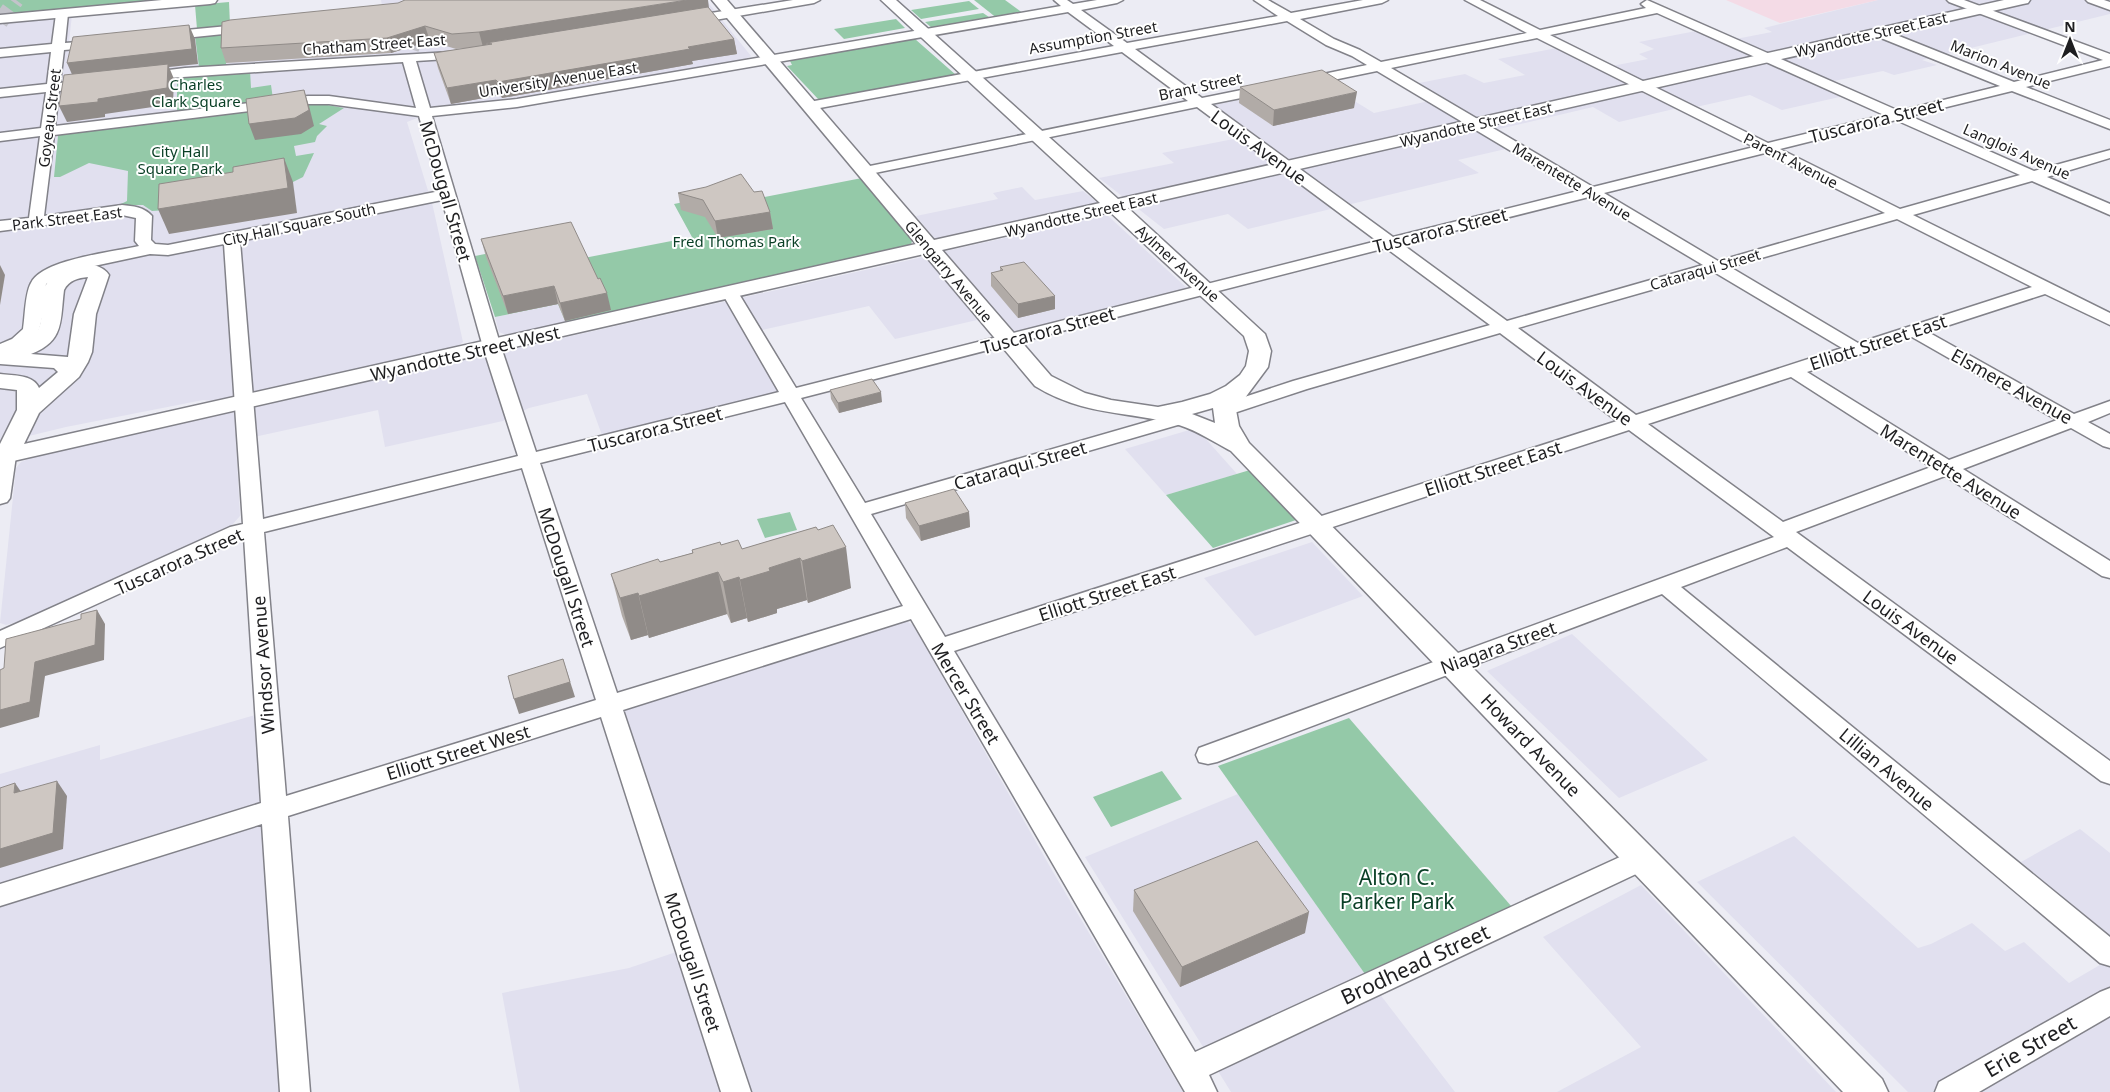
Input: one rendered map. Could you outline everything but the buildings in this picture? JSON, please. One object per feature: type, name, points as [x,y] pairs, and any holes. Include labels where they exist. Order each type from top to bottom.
[{"type":"main road","points":[[0,19],[210,0]]},
{"type":"main road","name":"Glengarry Avenue","points":[[719,0],[1043,381],[1056,391],[1094,404],[1181,418],[1194,422],[1240,447]]},
{"type":"main road","name":"Aylmer Avenue","points":[[888,0],[1248,327],[1258,341],[1260,360],[1244,383]]},
{"type":"main road","name":"Wyandotte Street East","points":[[930,248],[2023,0]]},
{"type":"main road","name":"Wyandotte Street West","points":[[2,455],[244,403],[930,248]]},
{"type":"main road","points":[[0,357],[27,348],[43,338],[50,327],[55,284],[69,274],[91,271],[99,275],[85,314],[80,356],[71,372],[29,410],[2,455]]},
{"type":"main road","points":[[0,357],[60,362],[71,372]]},
{"type":"main road","points":[[0,381],[28,387],[29,410]]},
{"type":"main road","points":[[1224,410],[1244,383]]},
{"type":"main road","points":[[1139,411],[1176,411],[1197,407],[1216,400],[1244,383]]},
{"type":"main road","name":"Howard Avenue","points":[[1224,410],[1226,426],[1240,447],[1869,1092]]},
{"type":"street","points":[[670,23],[814,0]]},
{"type":"street","name":"University Avenue East","points":[[0,136],[308,100],[329,100],[424,113],[553,98],[924,33],[1066,4],[1117,0]]},
{"type":"street","name":"Marentette Avenue","points":[[1260,0],[1330,42],[1356,53],[1856,350]]},
{"type":"street","name":"Assumption Street","points":[[809,106],[1382,0]]},
{"type":"street","name":"Parent Avenue","points":[[1471,0],[2110,320]]},
{"type":"street","name":"Langlois Avenue","points":[[1637,0],[2110,210]]},
{"type":"street","points":[[1953,0],[2110,60]]},
{"type":"street","points":[[2092,0],[2110,6]]},
{"type":"street","name":"Louis Avenue","points":[[1066,4],[2110,774]]},
{"type":"street","name":"Brant Street","points":[[865,171],[1659,10]]},
{"type":"street","name":"Goyeau Street","points":[[36,221],[62,14]]},
{"type":"street","points":[[152,38],[257,27]]},
{"type":"street","name":"Marion Avenue","points":[[1880,33],[2110,125]]},
{"type":"street","points":[[0,53],[112,42]]},
{"type":"street","name":"Chatham Street East","points":[[136,78],[184,72],[474,54]]},
{"type":"street","name":"McDougall Street","points":[[409,59],[492,347],[736,1092]]},
{"type":"street","name":"Tuscarora Street","points":[[0,640],[237,532],[1008,341],[1018,336],[1896,116],[2110,60]]},
{"type":"street","points":[[0,93],[106,81]]},
{"type":"street","points":[[365,106],[395,102],[417,92]]},
{"type":"street","name":"Cataraqui Street","points":[[1224,410],[1300,385],[2110,154]]},
{"type":"street","name":"City Hall Square South","points":[[0,350],[15,345],[29,335],[32,329],[38,284],[42,278],[60,268],[150,249],[168,250],[232,238],[447,194]]},
{"type":"street","name":"Park Street East","points":[[0,226],[109,211],[135,211],[144,216],[144,241],[150,249]]},
{"type":"street","name":"Windsor Avenue","points":[[232,238],[295,1092]]},
{"type":"street","name":"Elliott Street East","points":[[940,647],[2046,288]]},
{"type":"street","name":"Mercer Street","points":[[730,293],[1196,1080]]},
{"type":"street","name":"Elsmere Avenue","points":[[1914,331],[2110,442]]},
{"type":"street","name":"Marentette Avenue","points":[[1792,370],[2110,572]]},
{"type":"street","name":"Cataraqui Street","points":[[1244,383],[1276,388],[1300,385]]},
{"type":"street","name":"Niagara Street","points":[[1208,754],[1665,585],[1947,468],[2110,407]]},
{"type":"street","name":"Cataraqui Street","points":[[859,511],[1181,418]]},
{"type":"street","points":[[0,498],[2,455]]},
{"type":"street","name":"Lillian Avenue","points":[[1665,585],[2110,954]]},
{"type":"street","name":"Elliott Street West","points":[[0,895],[917,609]]},
{"type":"street","name":"Brodhead Street","points":[[1196,1080],[1642,859]]},
{"type":"street","name":"Erie Street","points":[[1950,1092],[2110,1001]]},
{"type":"shaded area","points":[[381,0],[706,0],[751,56],[746,59],[550,93],[447,106],[407,122],[433,207],[463,342],[456,347],[215,401],[203,400],[66,427],[0,443],[0,21],[72,15],[69,42],[212,28],[384,16]]},
{"type":"shaded area","points":[[1726,0],[1878,0],[1780,23]]},
{"type":"shaded area","points":[[1878,0],[2110,0],[2110,14],[1922,60],[1937,65],[1894,75],[1883,71],[1819,84],[1844,96],[1782,110],[1750,95],[1696,107],[1612,66],[1648,59],[1639,54],[1654,49],[1639,42],[1696,31],[1720,42],[1772,32],[1764,28]]},
{"type":"shaded area","points":[[1557,48],[1678,108],[1619,122],[1593,107],[1499,129],[1523,145],[1458,160],[1479,173],[1248,229],[1228,214],[1164,229],[1099,178],[1174,163],[1162,153],[1254,135],[1214,105],[1325,83],[1374,113],[1443,98],[1419,83],[1465,74],[1484,83],[1525,75],[1498,59]]},
{"type":"shaded area","points":[[1022,187],[1035,200],[1083,191],[1098,203],[936,240],[916,216],[998,199],[993,193]]},
{"type":"shaded area","points":[[1107,215],[1188,289],[1068,319],[1022,333],[1014,332],[1006,329],[942,255],[946,251]]},
{"type":"shaded area","points":[[923,257],[930,261],[977,320],[895,339],[869,306],[744,334],[776,386],[778,394],[603,438],[587,394],[529,408],[503,421],[385,447],[378,410],[236,441],[240,516],[232,525],[22,621],[6,625],[0,623],[16,468],[21,462],[34,457]]},
{"type":"shaded area","points":[[558,304],[566,323],[511,335],[499,332],[495,317]]},
{"type":"shaded area","points":[[1196,428],[1237,474],[1166,495],[1125,449]]},
{"type":"shaded area","points":[[1312,542],[1363,596],[1255,636],[1204,578]]},
{"type":"shaded area","points":[[898,621],[906,621],[913,625],[1053,872],[1183,1092],[752,1092],[624,711]]},
{"type":"shaded area","points":[[1572,634],[1708,760],[1619,798],[1487,671]]},
{"type":"shaded area","points":[[255,715],[260,805],[0,885],[0,774],[100,745],[100,760]]},
{"type":"shaded area","points":[[1238,794],[1372,984],[1455,1092],[1231,1092],[1085,857]]},
{"type":"shaded area","points":[[262,820],[280,1092],[0,1092],[0,903]]},
{"type":"shaded area","points":[[2080,829],[2110,853],[2110,940],[2021,862]]},
{"type":"shaded area","points":[[1794,836],[1918,948],[1931,944],[1972,923],[2005,951],[2024,942],[2069,983],[2110,959],[2110,1092],[1908,1092],[1697,882]]},
{"type":"shaded area","points":[[1641,885],[1836,1092],[1557,1092],[1641,1047],[1543,937]]},
{"type":"shaded area","points":[[676,952],[720,1092],[520,1092],[502,993],[629,968]]},
{"type":"green space","points":[[0,0],[186,0],[0,15]]},
{"type":"green space","points":[[974,0],[1005,0],[1024,14],[998,19]]},
{"type":"green space","points":[[969,1],[979,9],[921,19],[911,10]]},
{"type":"green space","points":[[229,2],[230,25],[197,29],[195,5]]},
{"type":"green space","points":[[983,13],[992,19],[932,28],[925,22]]},
{"type":"green space","points":[[896,19],[905,28],[844,39],[834,29]]},
{"type":"green space","points":[[238,32],[227,37],[226,65],[199,67],[195,36]]},
{"type":"green space","points":[[915,39],[956,75],[819,100],[787,66],[792,65],[790,61],[792,60]]},
{"type":"green space","name":"Charles Clark Square","points":[[250,70],[251,88],[271,85],[273,99],[177,113],[177,75]]},
{"type":"green space","name":"City Hall Square Park","points":[[311,102],[344,108],[319,124],[327,126],[317,136],[315,142],[294,146],[296,156],[314,153],[303,177],[293,182],[166,205],[166,210],[152,211],[143,205],[119,205],[127,201],[128,171],[89,163],[60,177],[54,177],[58,136],[61,133]]},
{"type":"green space","name":"Fred Thomas Park","points":[[862,178],[912,241],[911,245],[566,323],[558,304],[495,317],[475,256],[574,236],[584,258],[692,237],[674,204],[742,190],[749,200]]},
{"type":"green space","points":[[1250,470],[1296,520],[1213,548],[1166,495]]},
{"type":"green space","points":[[790,512],[797,530],[765,538],[757,519]]},
{"type":"green space","name":"Alton C. Parker Park","points":[[1349,718],[1518,914],[1372,984],[1218,766]]},
{"type":"green space","points":[[1162,771],[1182,799],[1111,827],[1093,797]]},
{"type":"tunnel","points":[[0,22],[16,0]]},
{"type":"tunnel","points":[[399,23],[415,42],[409,59]]}]
